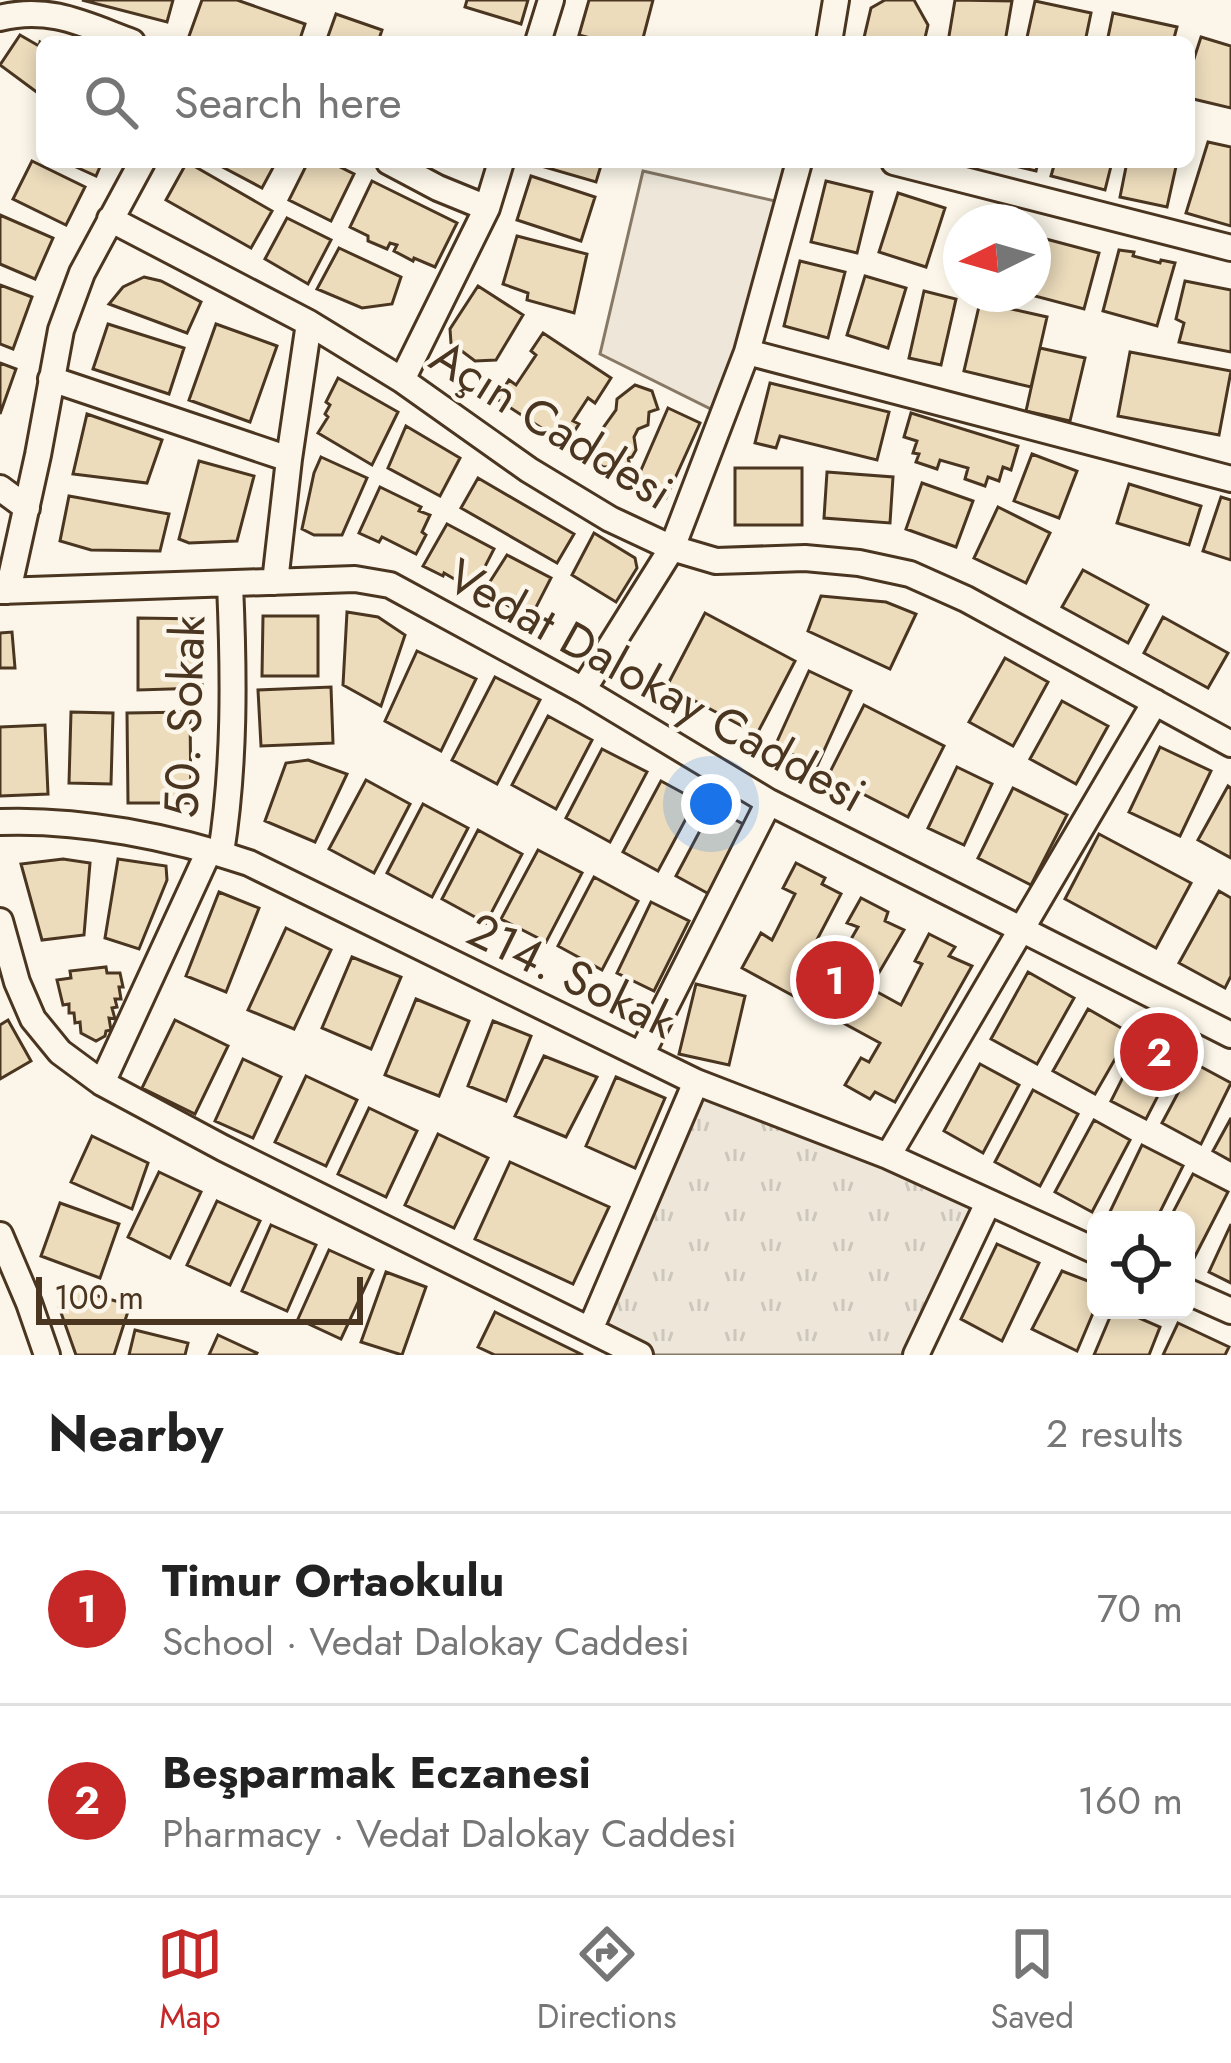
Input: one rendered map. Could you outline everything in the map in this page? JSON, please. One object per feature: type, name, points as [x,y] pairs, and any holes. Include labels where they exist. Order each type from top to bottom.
[{"type":"street","points":[[540,36],[551,0]]},
{"type":"street","points":[[830,36],[836,0]]},
{"type":"street","points":[[0,18],[32,11],[115,36]]},
{"type":"street","points":[[4,591],[27,508],[61,330],[82,273],[139,168]]},
{"type":"street","points":[[400,168],[487,208]]},
{"type":"street","points":[[402,380],[487,208],[499,168]]},
{"type":"street","points":[[583,690],[671,548],[747,352],[797,168]]},
{"type":"street","points":[[918,168],[1231,248]]},
{"type":"street","name":"Açın Caddesi","points":[[110,219],[309,322],[402,380],[529,470],[610,519],[671,548],[716,562],[805,558],[910,574],[966,598],[1231,744]]},
{"type":"street","points":[[275,582],[309,322]]},
{"type":"street","points":[[747,352],[1231,479]]},
{"type":"street","points":[[51,379],[289,459]]},
{"type":"street","points":[[0,488],[27,508]]},
{"type":"street","name":"Vedat Dalokay Caddesi","points":[[4,591],[355,578],[390,585],[583,690],[769,802],[1231,1035]]},
{"type":"street","name":"50. Sokak","points":[[102,1083],[215,852],[228,806],[235,682],[230,584]]},
{"type":"street","points":[[888,1156],[1155,702]]},
{"type":"street","points":[[641,1055],[769,802]]},
{"type":"street","name":"214. Sokak","points":[[0,822],[111,830],[249,863],[697,1082],[888,1156],[1087,1247]]},
{"type":"street","points":[[0,921],[32,1019],[60,1052],[102,1083],[640,1355]]},
{"type":"street","points":[[590,1330],[697,1082]]},
{"type":"street","points":[[916,1355],[988,1203]]},
{"type":"street","points":[[0,1234],[47,1355]]},
{"type":"street","points":[[1195,1295],[1231,1311]]},
{"type":"green space","points":[[643,171],[788,204],[723,415],[600,354]]},
{"type":"green space","points":[[696,1082],[988,1203],[916,1355],[640,1355],[590,1330]]},
{"type":"building","points":[[82,0],[173,0],[167,22]]},
{"type":"building","points":[[202,0],[237,0],[305,24],[301,36],[189,36]]},
{"type":"building","points":[[467,0],[528,0],[521,24],[465,7]]},
{"type":"building","points":[[589,0],[653,0],[644,36],[579,35]]},
{"type":"building","points":[[885,0],[914,0],[928,25],[925,36],[864,36],[871,8]]},
{"type":"building","points":[[955,0],[1012,1],[1006,36],[949,36]]},
{"type":"building","points":[[1035,1],[1091,13],[1086,36],[1027,36]]},
{"type":"building","points":[[1113,13],[1177,27],[1175,36],[1108,36]]},
{"type":"building","points":[[336,14],[382,30],[380,36],[328,36]]},
{"type":"building","points":[[20,35],[36,44],[36,92],[0,65]]},
{"type":"building","points":[[1201,37],[1231,46],[1231,108],[1195,99],[1195,56]]},
{"type":"building","points":[[1208,142],[1231,147],[1231,226],[1186,213]]},
{"type":"building","points":[[32,161],[36,168],[46,168],[85,187],[66,225],[13,199]]},
{"type":"building","points":[[184,168],[197,168],[272,211],[251,248],[166,200]]},
{"type":"building","points":[[224,168],[273,168],[262,188]]},
{"type":"building","points":[[305,168],[342,168],[354,174],[331,221],[289,200]]},
{"type":"building","points":[[548,168],[600,168],[596,182]]},
{"type":"building","points":[[1053,168],[1110,168],[1105,190],[1051,176]]},
{"type":"building","points":[[1126,168],[1176,168],[1167,207],[1120,197]]},
{"type":"building","points":[[531,176],[595,197],[581,241],[517,220]]},
{"type":"building","points":[[372,181],[457,223],[435,267],[394,251],[397,245],[390,243],[387,249],[368,241],[368,236],[350,227]]},
{"type":"building","points":[[826,181],[872,192],[857,253],[811,242]]},
{"type":"building","points":[[898,193],[943,207],[926,267],[879,252]]},
{"type":"building","points":[[0,215],[53,238],[35,279],[0,264]]},
{"type":"building","points":[[287,218],[331,240],[308,284],[265,259]]},
{"type":"building","points":[[517,236],[587,254],[574,313],[527,300],[528,293],[503,284]]},
{"type":"building","points":[[1051,240],[1099,253],[1084,309],[1051,300]]},
{"type":"building","points":[[339,248],[401,277],[392,304],[362,308],[317,289]]},
{"type":"building","points":[[1119,250],[1175,263],[1157,326],[1103,311]]},
{"type":"building","points":[[800,261],[845,272],[828,338],[784,326]]},
{"type":"building","points":[[865,276],[906,288],[888,348],[847,335]]},
{"type":"building","points":[[144,277],[201,302],[187,333],[109,304],[123,287]]},
{"type":"building","points":[[1185,281],[1231,290],[1231,352],[1179,342],[1184,323],[1176,319]]},
{"type":"building","points":[[0,285],[32,297],[13,349],[0,344]]},
{"type":"building","points":[[478,286],[523,315],[496,360],[475,361],[451,343],[450,329]]},
{"type":"building","points":[[924,291],[943,296],[943,312],[953,312],[941,365],[909,358]]},
{"type":"building","points":[[978,312],[1047,317],[1031,387],[964,371]]},
{"type":"building","points":[[108,324],[184,348],[169,394],[93,369]]},
{"type":"building","points":[[216,324],[277,346],[250,422],[189,400]]},
{"type":"building","points":[[543,333],[611,378],[595,403],[588,398],[573,421],[579,424],[566,444],[497,399],[509,380],[516,385],[536,355],[531,351]]},
{"type":"building","points":[[1040,348],[1085,358],[1070,421],[1026,411]]},
{"type":"building","points":[[1130,352],[1231,371],[1219,435],[1118,416]]},
{"type":"building","points":[[0,363],[16,369],[0,414]]},
{"type":"building","points":[[338,378],[398,412],[372,465],[318,433],[328,417],[326,402]]},
{"type":"building","points":[[770,383],[889,412],[877,460],[780,436],[776,448],[755,443]]},
{"type":"building","points":[[635,385],[652,391],[658,409],[649,412],[648,425],[634,437],[636,450],[628,458],[631,469],[610,474],[609,467],[590,454],[590,446],[616,410],[617,399]]},
{"type":"building","points":[[668,408],[700,423],[666,498],[635,484]]},
{"type":"building","points":[[911,413],[1018,446],[1011,470],[1003,467],[999,481],[988,477],[985,486],[965,479],[968,468],[940,460],[937,469],[916,462],[917,441],[904,437]]},
{"type":"building","points":[[87,414],[162,440],[147,483],[73,474]]},
{"type":"building","points":[[406,426],[460,458],[440,496],[388,468]]},
{"type":"building","points":[[1032,454],[1077,471],[1059,518],[1014,501]]},
{"type":"building","points":[[321,457],[367,478],[342,535],[314,535],[302,529]]},
{"type":"building","points":[[199,461],[254,476],[237,541],[189,543],[179,539]]},
{"type":"building","points":[[735,468],[802,468],[802,525],[735,525]]},
{"type":"building","points":[[827,472],[893,477],[890,523],[824,518]]},
{"type":"building","points":[[478,478],[574,534],[557,563],[461,508]]},
{"type":"building","points":[[922,483],[973,501],[956,547],[906,529]]},
{"type":"building","points":[[1129,484],[1201,506],[1189,545],[1117,523]]},
{"type":"building","points":[[380,487],[430,515],[416,554],[382,537],[379,542],[359,533]]},
{"type":"building","points":[[69,496],[169,514],[160,551],[91,550],[60,541]]},
{"type":"building","points":[[1221,497],[1231,500],[1231,560],[1203,551]]},
{"type":"building","points":[[998,507],[1050,533],[1026,583],[974,558]]},
{"type":"building","points":[[447,524],[494,549],[473,590],[423,566]]},
{"type":"building","points":[[594,533],[635,558],[637,568],[616,602],[572,575]]},
{"type":"building","points":[[507,555],[551,578],[530,619],[484,591]]},
{"type":"building","points":[[1083,570],[1148,605],[1128,643],[1062,607]]},
{"type":"building","points":[[821,596],[886,602],[916,614],[890,669],[808,631]]},
{"type":"building","points":[[347,612],[378,617],[405,635],[381,706],[343,685]]},
{"type":"building","points":[[705,613],[795,661],[757,734],[667,686]]},
{"type":"building","points":[[263,616],[318,616],[318,676],[262,676]]},
{"type":"building","points":[[1163,617],[1228,653],[1208,688],[1144,653]]},
{"type":"building","points":[[138,618],[201,619],[202,688],[138,690]]},
{"type":"building","points":[[12,632],[15,668],[0,668],[0,633]]},
{"type":"building","points":[[417,651],[476,679],[441,751],[385,721]]},
{"type":"building","points":[[1005,658],[1048,682],[1013,746],[969,722]]},
{"type":"building","points":[[809,671],[851,691],[817,766],[775,746]]},
{"type":"building","points":[[495,677],[540,700],[497,784],[452,760]]},
{"type":"building","points":[[331,687],[333,743],[261,746],[258,690]]},
{"type":"building","points":[[1062,701],[1108,726],[1076,784],[1030,759]]},
{"type":"building","points":[[864,705],[944,746],[908,817],[828,776]]},
{"type":"building","points":[[71,712],[113,713],[111,784],[69,783]]},
{"type":"building","points":[[190,712],[191,803],[128,803],[127,713]]},
{"type":"building","points":[[548,716],[592,740],[556,809],[512,785]]},
{"type":"building","points":[[45,725],[48,794],[0,796],[0,727]]},
{"type":"building","points":[[1160,747],[1211,771],[1180,836],[1129,812]]},
{"type":"building","points":[[602,749],[647,772],[610,842],[566,818]]},
{"type":"building","points":[[308,760],[347,774],[315,842],[265,821],[286,763]]},
{"type":"building","points":[[957,767],[992,784],[964,845],[928,828]]},
{"type":"building","points":[[366,780],[410,804],[374,873],[329,849]]},
{"type":"building","points":[[661,781],[696,800],[658,871],[623,852]]},
{"type":"building","points":[[1228,786],[1231,788],[1231,858],[1198,840]]},
{"type":"building","points":[[1013,788],[1067,815],[1031,885],[978,858]]},
{"type":"building","points":[[423,804],[468,828],[432,897],[387,873]]},
{"type":"building","points":[[712,808],[745,825],[709,894],[676,876]]},
{"type":"building","points":[[478,830],[522,854],[486,923],[442,899]]},
{"type":"building","points":[[1099,834],[1191,883],[1156,948],[1065,899]]},
{"type":"building","points":[[538,850],[582,873],[546,942],[501,919]]},
{"type":"building","points":[[63,859],[90,863],[84,935],[42,940],[21,864]]},
{"type":"building","points":[[118,859],[166,866],[167,880],[139,949],[105,938]]},
{"type":"building","points":[[796,863],[825,878],[822,884],[841,894],[809,955],[834,969],[858,927],[847,923],[861,898],[888,912],[885,921],[904,930],[870,988],[901,1005],[922,964],[915,961],[929,934],[955,947],[949,956],[972,966],[895,1102],[875,1092],[870,1099],[845,1085],[861,1058],[869,1062],[880,1043],[742,968],[761,933],[772,940],[795,894],[783,888]]},
{"type":"building","points":[[594,877],[638,901],[602,970],[558,946]]},
{"type":"building","points":[[1219,891],[1231,898],[1231,976],[1225,988],[1179,963]]},
{"type":"building","points":[[219,892],[259,908],[226,992],[186,976]]},
{"type":"building","points":[[651,902],[689,921],[654,991],[617,973]]},
{"type":"building","points":[[286,928],[331,950],[294,1029],[248,1010]]},
{"type":"building","points":[[352,957],[401,977],[371,1049],[322,1028]]},
{"type":"building","points":[[106,967],[107,973],[120,973],[123,987],[119,987],[121,999],[115,999],[117,1007],[112,1008],[115,1019],[109,1018],[111,1030],[96,1041],[81,1033],[69,1004],[63,1005],[57,980],[71,978],[70,971]]},
{"type":"building","points":[[1028,972],[1074,998],[1037,1064],[991,1039]]},
{"type":"building","points":[[696,984],[745,996],[729,1065],[679,1054]]},
{"type":"building","points":[[416,999],[469,1021],[439,1096],[385,1075]]},
{"type":"building","points":[[1088,1009],[1130,1033],[1095,1094],[1053,1071]]},
{"type":"building","points":[[8,1020],[31,1061],[0,1079],[0,1025]]},
{"type":"building","points":[[175,1020],[228,1046],[195,1114],[142,1088]]},
{"type":"building","points":[[493,1021],[531,1036],[506,1101],[468,1086]]},
{"type":"building","points":[[1144,1035],[1180,1053],[1146,1119],[1111,1101]]},
{"type":"building","points":[[544,1056],[597,1077],[566,1137],[515,1116]]},
{"type":"building","points":[[243,1059],[281,1077],[253,1138],[215,1121]]},
{"type":"building","points":[[1194,1063],[1231,1083],[1201,1144],[1162,1123]]},
{"type":"building","points":[[980,1064],[1019,1085],[983,1153],[944,1131]]},
{"type":"building","points":[[306,1076],[357,1100],[326,1166],[275,1142]]},
{"type":"building","points":[[616,1077],[665,1098],[635,1168],[586,1146]]},
{"type":"building","points":[[1033,1090],[1078,1114],[1040,1186],[995,1162]]},
{"type":"building","points":[[369,1108],[417,1131],[386,1197],[338,1174]]},
{"type":"building","points":[[1231,1118],[1231,1161],[1213,1151]]},
{"type":"building","points":[[1094,1120],[1130,1140],[1093,1211],[1055,1192]]},
{"type":"building","points":[[438,1134],[488,1158],[454,1228],[405,1205]]},
{"type":"building","points":[[92,1136],[148,1163],[132,1209],[71,1182]]},
{"type":"building","points":[[1142,1145],[1183,1166],[1160,1211],[1110,1211]]},
{"type":"building","points":[[510,1162],[609,1207],[573,1284],[475,1239]]},
{"type":"building","points":[[159,1172],[201,1192],[170,1258],[128,1237]]},
{"type":"building","points":[[1193,1174],[1228,1192],[1195,1256],[1195,1211],[1174,1211]]},
{"type":"building","points":[[217,1201],[260,1221],[230,1285],[187,1265]]},
{"type":"building","points":[[60,1203],[119,1224],[100,1278],[41,1256]]},
{"type":"building","points":[[1231,1224],[1231,1283],[1209,1272]]},
{"type":"building","points":[[271,1225],[316,1245],[287,1311],[242,1291]]},
{"type":"building","points":[[997,1244],[1039,1263],[1002,1341],[961,1319]]},
{"type":"building","points":[[329,1250],[373,1270],[341,1339],[298,1319]]},
{"type":"building","points":[[1062,1271],[1087,1281],[1091,1319],[1077,1351],[1032,1329]]},
{"type":"building","points":[[386,1272],[426,1287],[402,1355],[361,1342]]},
{"type":"building","points":[[66,1287],[130,1305],[114,1355],[76,1355],[59,1307]]},
{"type":"building","points":[[495,1312],[583,1355],[495,1355],[478,1347]]},
{"type":"building","points":[[1109,1319],[1142,1319],[1160,1327],[1149,1355],[1094,1355]]},
{"type":"building","points":[[1178,1323],[1229,1347],[1225,1355],[1163,1355]]},
{"type":"building","points":[[135,1330],[188,1343],[185,1355],[129,1355]]},
{"type":"building","points":[[218,1335],[257,1353],[209,1355]]},
{"type":"place","name":"Timur Ortaokulu","points":[[835,980]]},
{"type":"place","name":"Beşparmak Eczanesi","points":[[1159,1052]]}]
